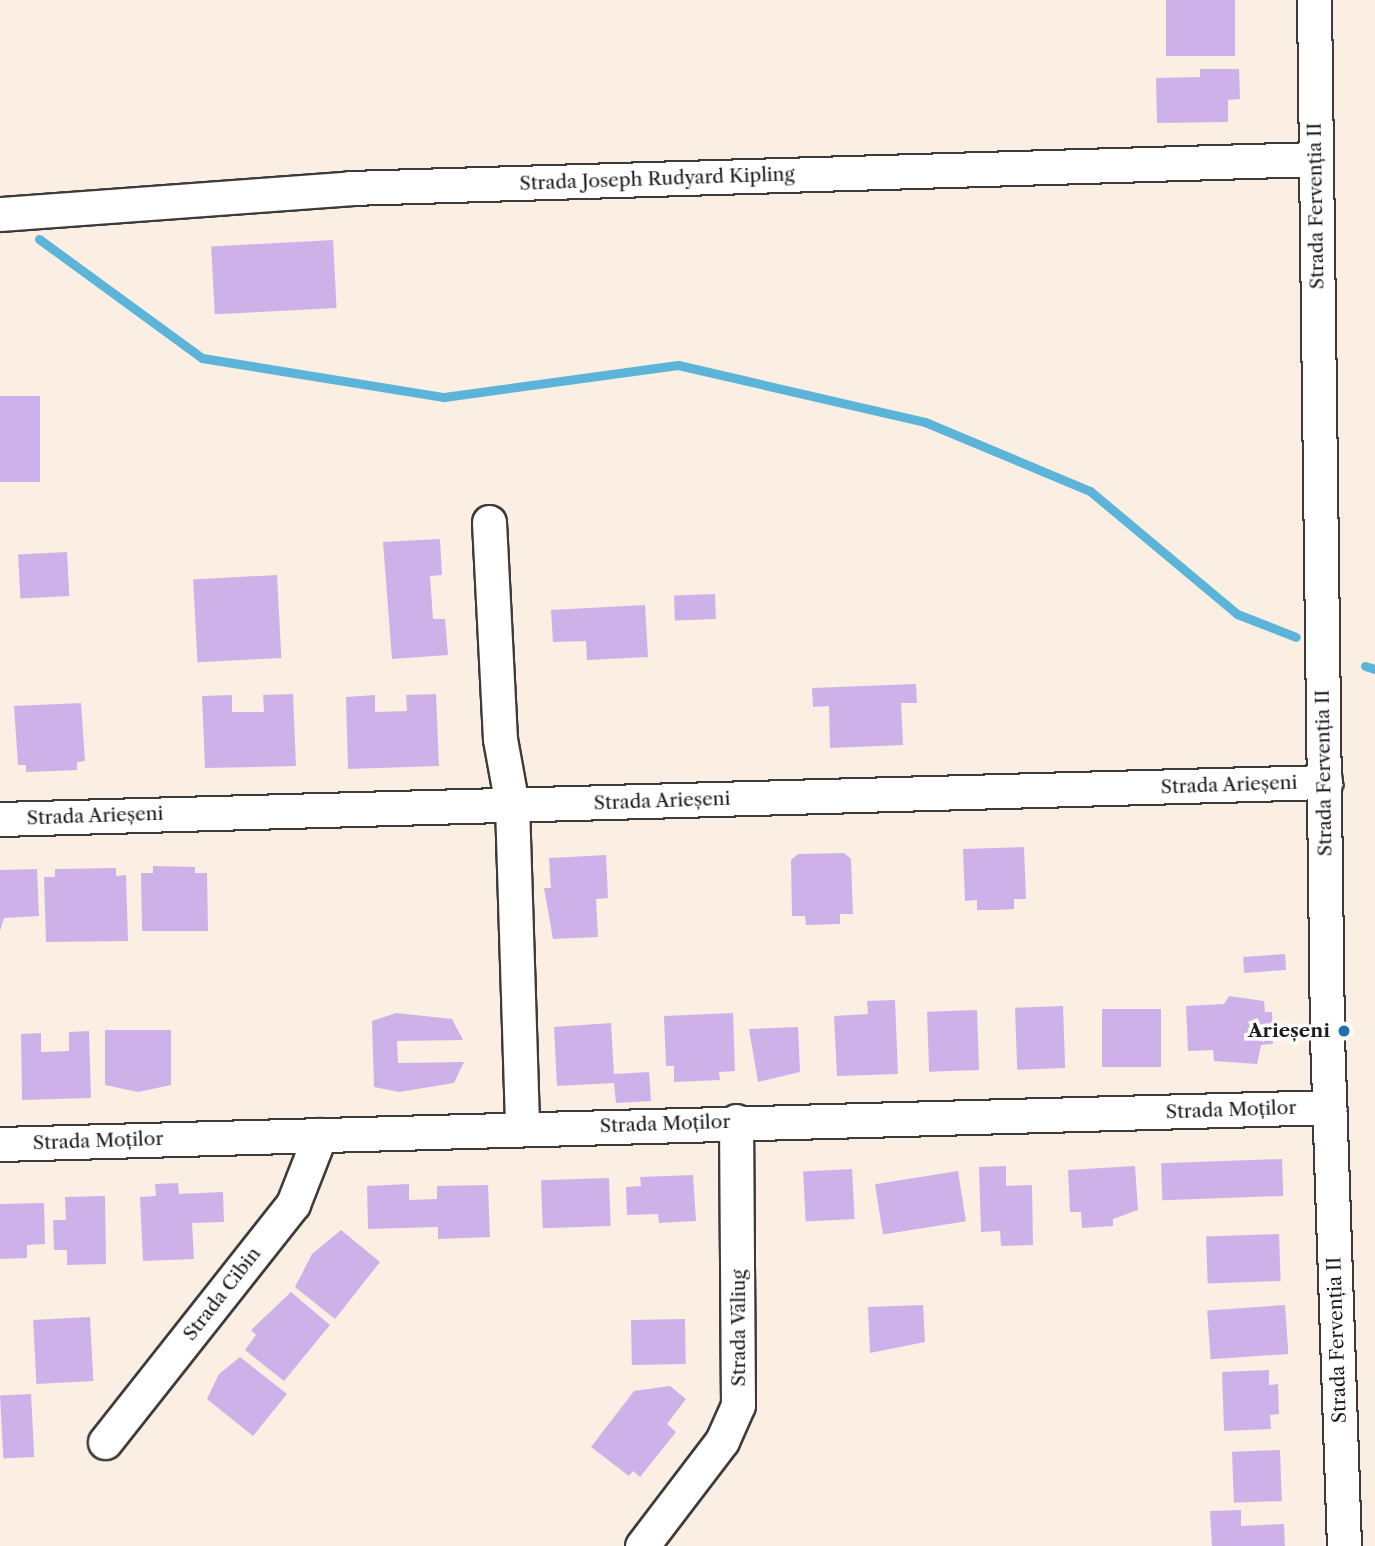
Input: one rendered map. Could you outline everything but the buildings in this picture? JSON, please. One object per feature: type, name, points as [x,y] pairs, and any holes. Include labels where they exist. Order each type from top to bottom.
[{"type":"street","name":"Strada Fervenția II","points":[[1314,0],[1329,1107],[1344,1546]]},
{"type":"street","name":"Strada Joseph Rudyard Kipling","points":[[0,214],[350,188],[1316,159]]},
{"type":"street","points":[[489,522],[500,738],[512,805],[522,1128]]},
{"type":"street","name":"Strada Arieșeni","points":[[0,819],[1325,782]]},
{"type":"street","name":"Strada Moților","points":[[0,1144],[736,1121],[1329,1107]]},
{"type":"street","name":"Strada Văliug","points":[[642,1546],[722,1441],[738,1405],[736,1121]]},
{"type":"street","name":"Strada Cibin","points":[[105,1442],[293,1204],[320,1135]]},
{"type":"waterway","points":[[39,239],[202,358],[444,397],[678,365],[925,422],[1090,491],[1237,614],[1296,637]]},
{"type":"waterway","points":[[1365,666],[1375,669]]},
{"type":"place","name":"Arieșeni","points":[[1344,1031]]}]
